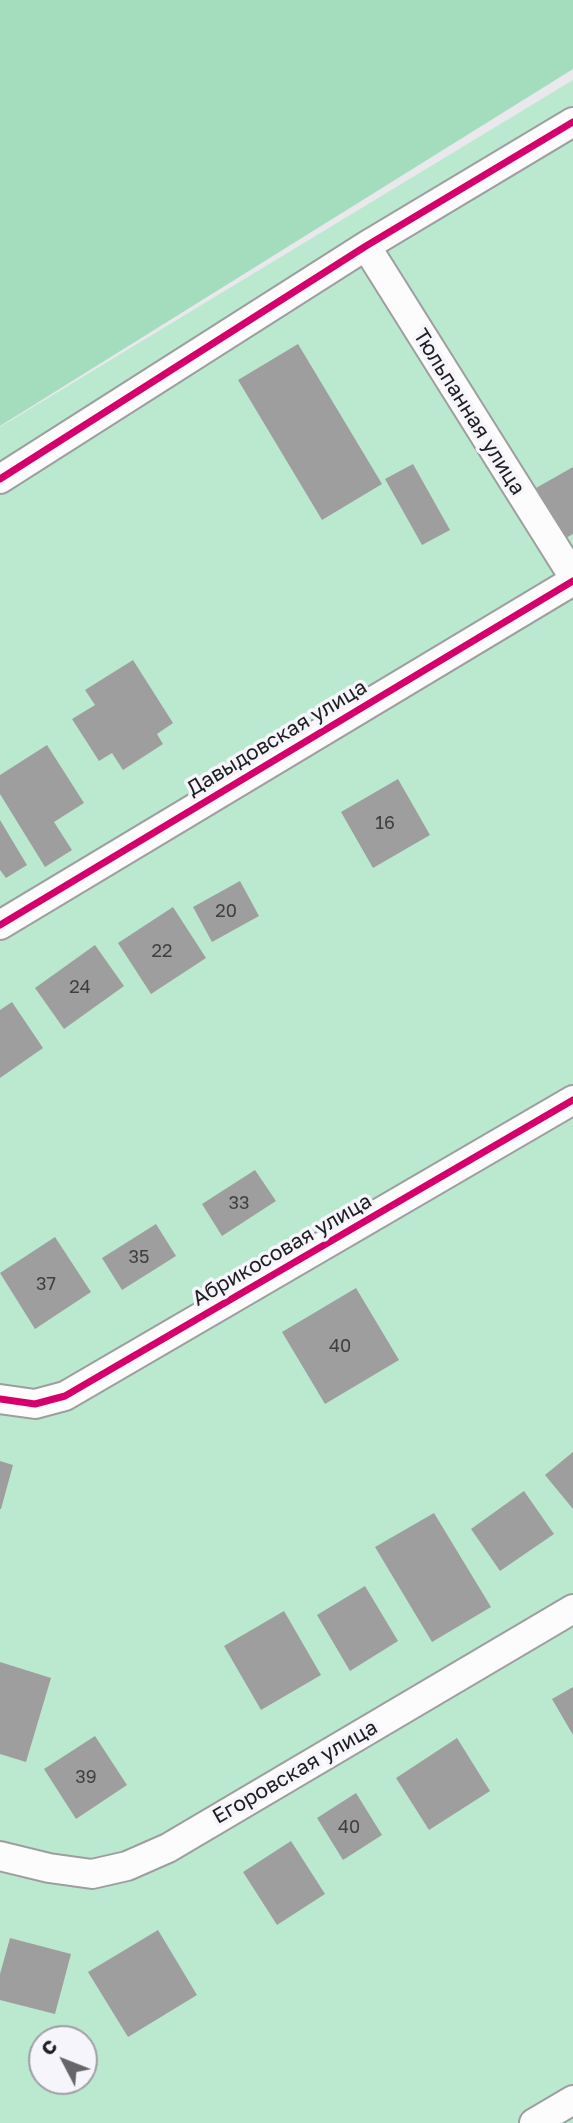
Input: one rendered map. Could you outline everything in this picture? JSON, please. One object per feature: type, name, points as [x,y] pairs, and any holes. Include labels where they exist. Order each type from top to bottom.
[{"type":"street","points":[[0,479],[366,246],[573,122]]},
{"type":"street","name":"Тюльпанная улица","points":[[366,246],[573,579]]},
{"type":"street","name":"Давыдовская улица","points":[[0,925],[573,579]]},
{"type":"street","name":"Абрикосовая улица","points":[[0,1399],[35,1404],[65,1396],[573,1100]]},
{"type":"street","name":"Егоровская улица","points":[[0,1856],[49,1868],[92,1874],[127,1866],[168,1847],[573,1609]]},
{"type":"street","points":[[534,2123],[573,2100]]},
{"type":"green space","points":[[0,0],[573,0],[573,69],[0,426]]},
{"type":"green space","points":[[573,80],[573,2123],[0,2123],[0,427]]},
{"type":"building","points":[[298,344],[382,484],[322,520],[238,380]]},
{"type":"building","points":[[413,464],[450,530],[422,545],[385,479]]},
{"type":"building","points":[[573,467],[573,534],[564,539],[536,488]]},
{"type":"building","points":[[133,660],[173,723],[157,734],[163,744],[123,770],[112,753],[99,761],[72,719],[95,705],[85,690]]},
{"type":"building","points":[[47,745],[84,803],[54,822],[72,850],[45,867],[0,794],[0,775]]},
{"type":"building","points":[[398,779],[430,835],[373,868],[341,812]]},
{"type":"building","points":[[0,820],[27,865],[6,878],[0,870]]},
{"type":"building","points":[[240,881],[259,916],[212,942],[193,907]]},
{"type":"building","points":[[173,907],[206,958],[151,994],[118,943]]},
{"type":"building","points":[[95,945],[124,986],[64,1029],[35,988]]},
{"type":"building","points":[[12,1002],[43,1048],[0,1078],[0,1010]]},
{"type":"building","points":[[255,1170],[276,1201],[222,1236],[202,1204]]},
{"type":"building","points":[[156,1224],[176,1256],[122,1290],[102,1258]]},
{"type":"building","points":[[55,1237],[91,1292],[35,1329],[0,1273]]},
{"type":"building","points":[[356,1288],[399,1360],[325,1404],[282,1332]]},
{"type":"building","points":[[573,1452],[573,1509],[545,1475]]},
{"type":"building","points":[[0,1461],[13,1465],[1,1509],[0,1509]]},
{"type":"building","points":[[524,1491],[554,1534],[500,1571],[471,1529]]},
{"type":"building","points":[[434,1513],[491,1607],[432,1642],[375,1547]]},
{"type":"building","points":[[365,1586],[398,1641],[350,1671],[317,1615]]},
{"type":"building","points":[[284,1611],[321,1675],[261,1710],[224,1646]]},
{"type":"building","points":[[0,1662],[51,1678],[26,1762],[0,1754]]},
{"type":"building","points":[[573,1687],[573,1735],[552,1699]]},
{"type":"building","points":[[95,1736],[127,1785],[76,1819],[44,1769]]},
{"type":"building","points":[[457,1738],[490,1791],[429,1830],[396,1778]]},
{"type":"building","points":[[356,1793],[382,1835],[343,1860],[317,1818]]},
{"type":"building","points":[[291,1841],[325,1894],[277,1925],[243,1872]]},
{"type":"building","points":[[158,1930],[197,1995],[128,2037],[88,1972]]},
{"type":"building","points":[[10,1938],[71,1954],[55,2014],[0,2000],[0,1974]]},
{"type":"cycle path","points":[[0,479],[366,246],[573,122]]},
{"type":"cycle path","points":[[0,925],[573,581]]},
{"type":"cycle path","points":[[0,1399],[35,1404],[65,1396],[573,1100]]}]
